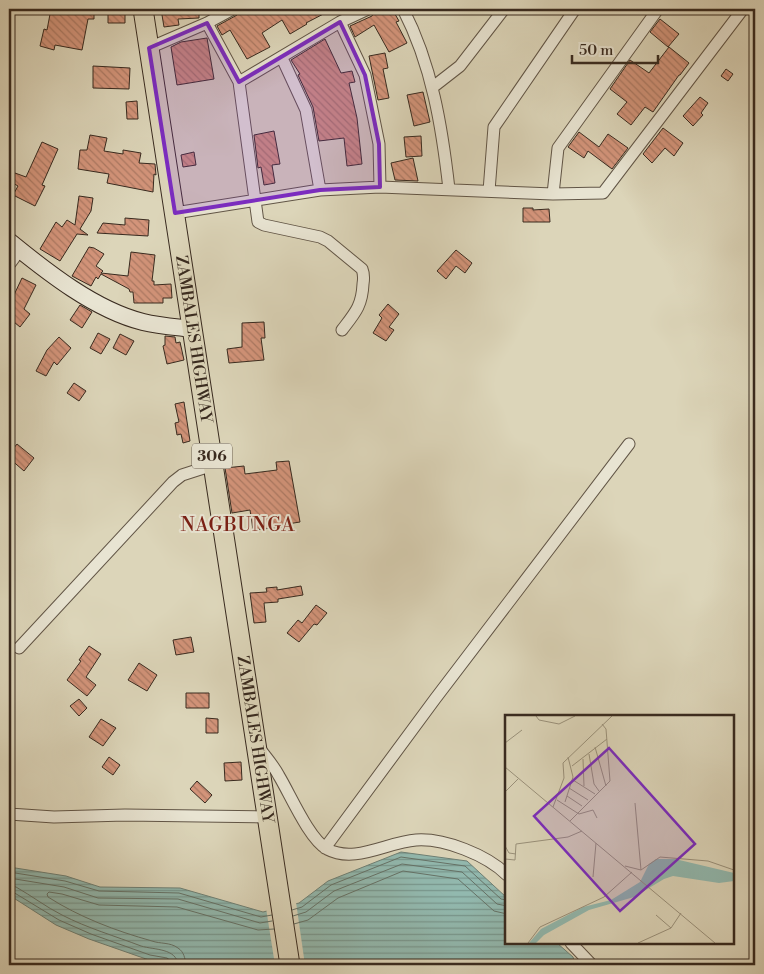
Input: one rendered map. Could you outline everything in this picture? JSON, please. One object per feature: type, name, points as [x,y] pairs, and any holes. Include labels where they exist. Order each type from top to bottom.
[{"type":"main road","name":"ZAMBALES HIGHWAY","points":[[143,9],[290,965]]},
{"type":"street","points":[[149,48],[207,23],[233,9]]},
{"type":"street","points":[[239,82],[340,22],[368,9]]},
{"type":"street","points":[[404,9],[433,87],[440,121],[449,189]]},
{"type":"street","points":[[433,87],[460,66],[504,9]]},
{"type":"street","points":[[489,191],[494,127],[575,9]]},
{"type":"street","points":[[554,194],[558,148],[658,9]]},
{"type":"street","points":[[175,213],[320,190],[380,187],[554,194],[603,193],[743,9]]},
{"type":"street","points":[[340,22],[365,76],[379,144],[380,187]]},
{"type":"street","points":[[207,23],[239,82],[258,222],[328,241],[362,269],[364,275],[362,298],[358,310],[342,330]]},
{"type":"street","points":[[282,58],[306,110],[320,190]]},
{"type":"street","points":[[9,265],[14,245],[83,295],[111,312],[144,322],[192,329]]},
{"type":"street","points":[[325,848],[435,699],[629,444]]},
{"type":"street","points":[[19,648],[173,482],[182,475],[213,465]]},
{"type":"street","points":[[256,745],[278,774],[313,836],[325,848],[340,854],[354,854],[416,840],[442,842],[469,851],[498,866],[505,874]]},
{"type":"street","points":[[9,814],[54,817],[125,815],[267,817]]},
{"type":"street","points":[[572,944],[592,965]]},
{"type":"highlighted area","points":[[340,22],[365,75],[379,144],[380,187],[320,190],[175,213],[149,48],[207,23],[239,82]]},
{"type":"water","points":[[401,852],[467,861],[505,896],[505,944],[558,944],[573,957],[576,965],[184,965],[149,960],[56,925],[9,895],[9,867],[66,876],[100,887],[180,888],[263,912],[299,903],[328,881]]},
{"type":"pier","points":[[296,902],[305,965],[275,965],[266,908]]},
{"type":"building","points":[[51,9],[94,9],[94,19],[88,19],[82,50],[55,45],[54,50],[40,46],[44,29],[47,30]]},
{"type":"building","points":[[161,9],[199,9],[199,18],[178,19],[179,25],[164,27]]},
{"type":"building","points":[[240,9],[279,9],[282,14],[291,9],[333,9],[290,34],[282,20],[262,33],[270,47],[247,59],[230,30],[222,35],[217,26],[237,15]]},
{"type":"building","points":[[376,9],[392,9],[399,21],[396,22],[407,43],[389,52],[374,25],[355,37],[350,26],[372,16]]},
{"type":"building","points":[[108,11],[125,11],[125,23],[108,23]]},
{"type":"building","points":[[660,19],[679,34],[668,47],[650,32]]},
{"type":"building","points":[[207,38],[214,79],[177,85],[171,47],[181,42]]},
{"type":"building","points":[[325,39],[341,73],[352,71],[355,82],[349,83],[357,118],[362,164],[347,166],[344,138],[319,141],[313,107],[298,75],[300,74],[291,60]]},
{"type":"building","points":[[669,47],[689,63],[653,112],[645,107],[631,125],[617,114],[627,102],[610,89],[630,60],[649,73]]},
{"type":"building","points":[[385,53],[388,68],[383,69],[389,98],[378,100],[369,56]]},
{"type":"building","points":[[93,66],[130,68],[129,89],[93,88]]},
{"type":"building","points":[[726,69],[733,74],[728,81],[721,76]]},
{"type":"building","points":[[423,92],[430,122],[414,126],[407,95]]},
{"type":"building","points":[[700,97],[708,103],[701,113],[703,115],[693,126],[683,116]]},
{"type":"building","points":[[137,101],[138,119],[127,119],[126,102]]},
{"type":"building","points":[[663,128],[683,143],[674,156],[665,148],[652,163],[643,154]]},
{"type":"building","points":[[274,131],[280,164],[272,165],[275,183],[264,185],[261,167],[258,168],[254,135]]},
{"type":"building","points":[[579,132],[599,147],[608,134],[628,148],[612,169],[588,151],[584,158],[568,147]]},
{"type":"building","points":[[90,135],[107,138],[104,151],[123,154],[123,150],[141,153],[139,163],[155,164],[156,175],[154,174],[153,192],[107,183],[109,174],[78,169],[80,150],[87,150]]},
{"type":"building","points":[[421,136],[422,156],[406,157],[404,137]]},
{"type":"building","points":[[42,142],[58,149],[42,185],[45,186],[35,206],[13,195],[18,186],[11,182],[15,173],[26,177]]},
{"type":"building","points":[[194,152],[196,165],[183,167],[181,155]]},
{"type":"building","points":[[413,158],[418,181],[395,180],[391,163]]},
{"type":"building","points":[[79,196],[93,198],[91,211],[80,229],[88,235],[77,234],[60,261],[40,249],[56,222],[62,227],[67,220],[75,225]]},
{"type":"building","points":[[523,208],[533,208],[533,210],[549,209],[550,222],[523,222]]},
{"type":"building","points":[[125,218],[149,220],[148,236],[97,233],[103,223],[125,225]]},
{"type":"building","points":[[89,247],[104,254],[96,266],[103,271],[101,273],[128,276],[131,252],[155,255],[152,281],[154,281],[154,285],[171,284],[172,298],[163,298],[163,303],[134,303],[133,292],[101,274],[98,279],[96,277],[91,286],[72,276]]},
{"type":"building","points":[[456,250],[472,263],[465,273],[456,266],[446,279],[437,271]]},
{"type":"building","points":[[22,278],[36,285],[24,309],[30,314],[20,327],[9,318],[9,294],[13,297]]},
{"type":"building","points":[[388,304],[399,314],[389,327],[394,330],[386,341],[373,333],[382,318],[379,315]]},
{"type":"building","points":[[80,305],[92,312],[82,328],[70,320]]},
{"type":"building","points":[[264,322],[265,338],[261,338],[264,360],[229,363],[227,349],[242,347],[242,323]]},
{"type":"building","points":[[98,333],[110,339],[101,354],[90,348]]},
{"type":"building","points":[[120,334],[134,341],[126,355],[113,348]]},
{"type":"building","points":[[165,336],[175,337],[176,343],[180,342],[184,360],[167,364],[163,346],[165,345]]},
{"type":"building","points":[[59,337],[71,348],[57,365],[54,362],[46,376],[36,371],[47,350]]},
{"type":"building","points":[[74,383],[86,391],[79,401],[67,393]]},
{"type":"building","points":[[184,402],[190,441],[183,443],[181,434],[177,435],[175,423],[179,422],[175,404]]},
{"type":"building","points":[[17,444],[34,458],[24,471],[9,458],[9,454]]},
{"type":"building","points":[[289,461],[300,522],[281,525],[282,527],[253,530],[250,510],[232,513],[225,468],[244,466],[245,474],[277,470],[276,462]]},
{"type":"building","points":[[301,586],[303,595],[278,599],[278,602],[264,603],[266,622],[254,623],[250,593],[267,592],[266,588],[277,587],[277,590]]},
{"type":"building","points":[[316,605],[327,613],[317,625],[314,624],[299,642],[287,633],[298,620],[302,623]]},
{"type":"building","points":[[191,637],[194,652],[176,655],[173,640]]},
{"type":"building","points":[[89,646],[101,654],[86,677],[96,685],[87,696],[67,680]]},
{"type":"building","points":[[139,663],[157,675],[147,691],[128,680]]},
{"type":"building","points":[[186,693],[209,693],[209,708],[186,708]]},
{"type":"building","points":[[79,699],[87,708],[79,716],[70,706]]},
{"type":"building","points":[[206,718],[218,719],[218,733],[206,733]]},
{"type":"building","points":[[101,719],[116,728],[103,746],[89,737]]},
{"type":"building","points":[[109,757],[120,765],[113,775],[102,767]]},
{"type":"building","points":[[241,762],[242,780],[225,781],[224,763]]},
{"type":"building","points":[[197,781],[212,795],[205,803],[190,789]]},
{"type":"district","name":"NAGBUNGA","points":[[238,525]]}]
